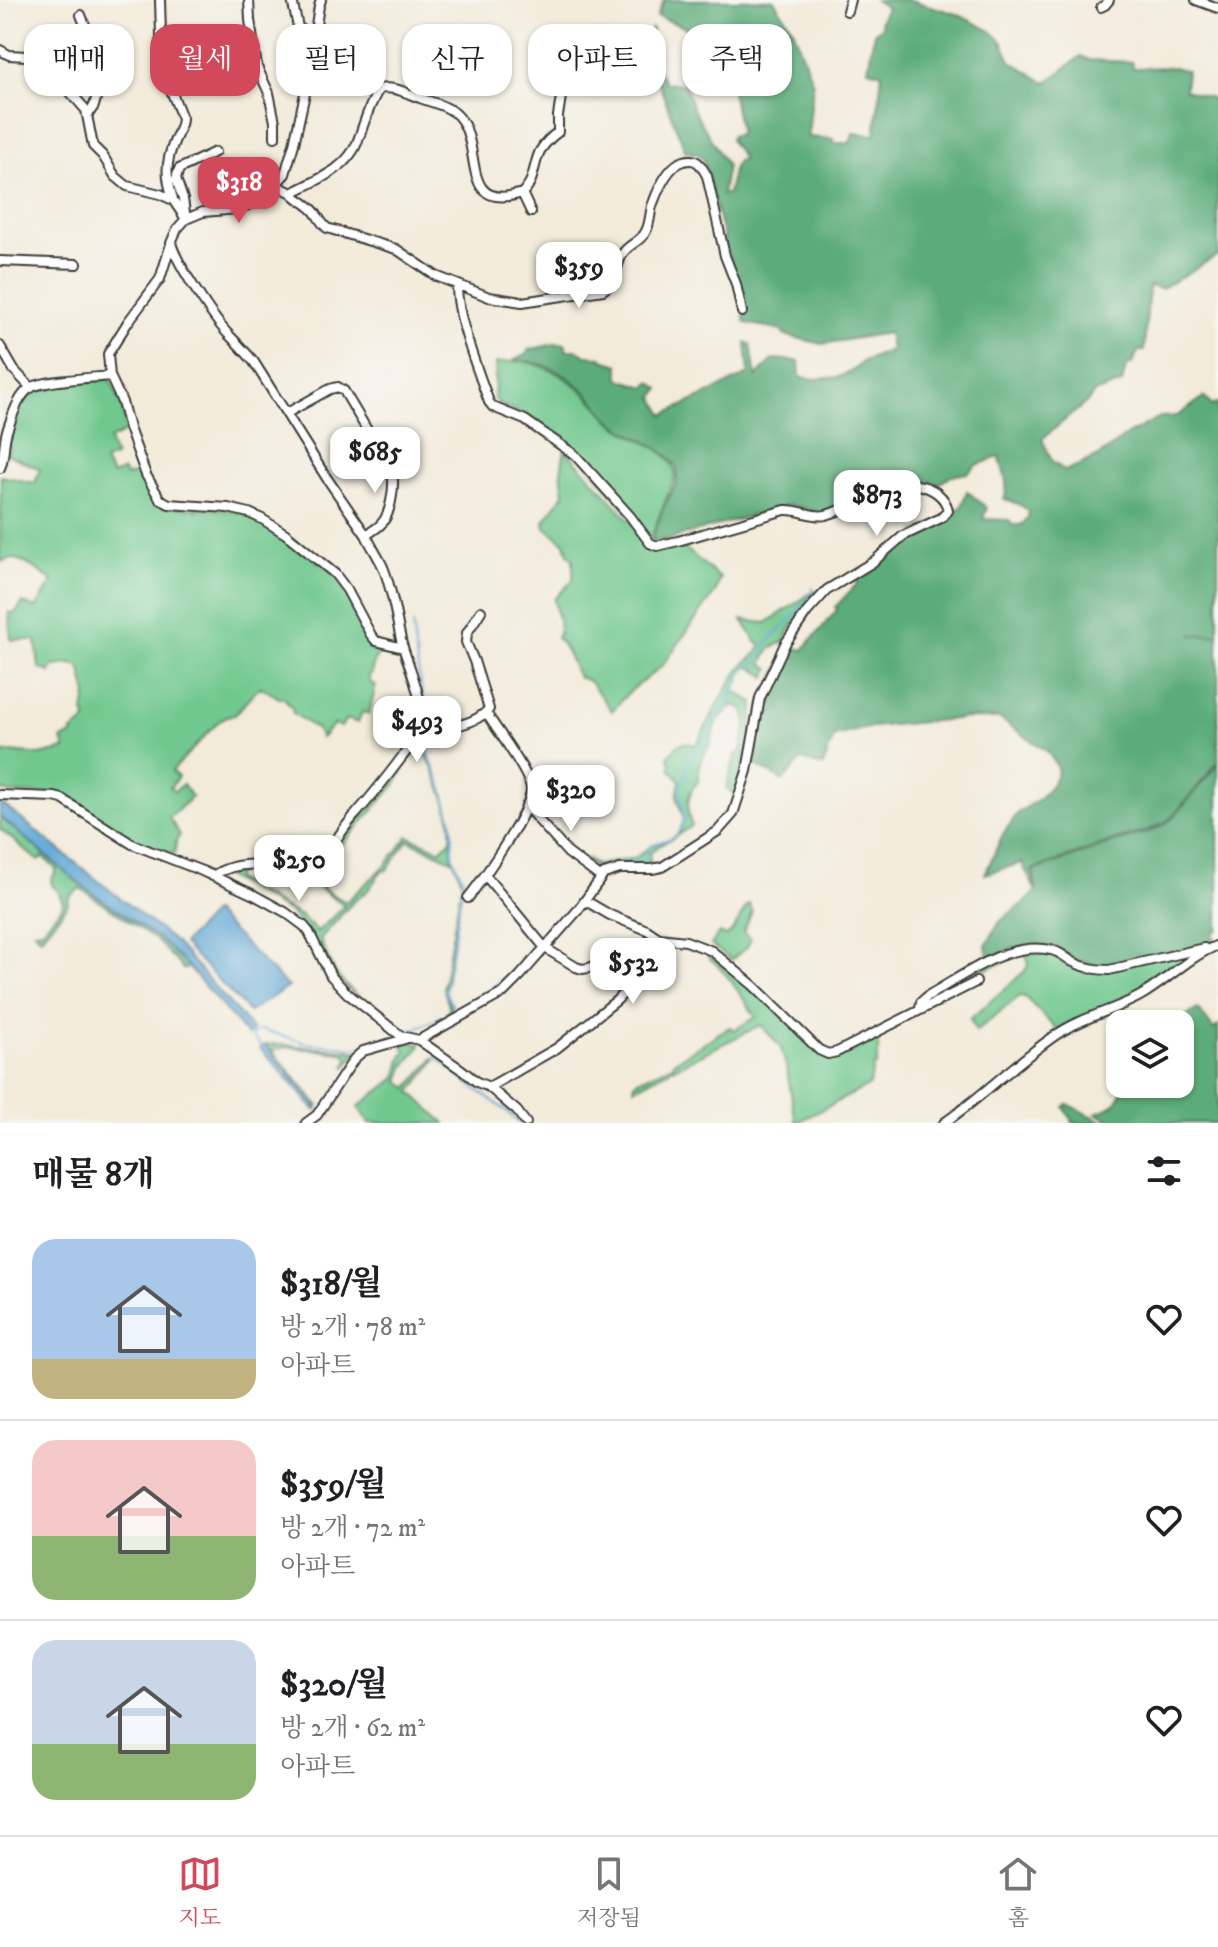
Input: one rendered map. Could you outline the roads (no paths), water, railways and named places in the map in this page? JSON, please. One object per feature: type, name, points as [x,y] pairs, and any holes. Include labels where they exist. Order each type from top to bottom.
[{"type":"street","points":[[160,0],[162,68],[182,118],[166,169],[173,200],[186,219]]},
{"type":"street","points":[[249,0],[257,67],[269,93],[275,137]]},
{"type":"street","points":[[292,0],[297,24]]},
{"type":"street","points":[[316,24],[321,0]]},
{"type":"street","points":[[847,11],[850,0]]},
{"type":"street","points":[[1101,7],[1109,0]]},
{"type":"street","points":[[1196,0],[1218,8]]},
{"type":"street","points":[[81,15],[93,45],[99,87],[94,106],[87,116]]},
{"type":"street","points":[[0,50],[34,60],[45,75],[65,86],[86,110],[93,146],[115,176],[127,186],[173,200]]},
{"type":"street","points":[[292,193],[333,171],[347,159],[356,144],[368,107],[379,89],[390,87],[451,110],[460,117],[478,179],[487,194],[522,193],[530,183],[539,153],[558,132],[561,96]]},
{"type":"street","points":[[304,96],[285,174],[266,196],[247,206],[203,212],[186,219],[177,229],[160,279],[108,354],[110,376],[146,475],[160,499],[169,504],[228,508],[262,519],[286,534],[335,574],[376,641],[403,648]]},
{"type":"street","points":[[186,219],[176,179],[179,169],[215,152]]},
{"type":"street","points":[[276,185],[311,208],[327,228],[396,249],[457,286],[489,297],[522,302],[603,290],[613,281],[624,251],[647,231],[652,205],[670,170],[687,160],[696,161],[707,176],[725,256],[742,312]]},
{"type":"street","points":[[522,193],[531,212]]},
{"type":"street","points":[[171,243],[208,307],[228,334],[245,349],[383,566],[418,696],[420,729],[414,741],[319,860],[299,870],[254,864],[223,870],[213,876]]},
{"type":"street","points":[[0,261],[77,264]]},
{"type":"street","points":[[306,1123],[317,1115],[354,1059],[363,1051],[414,1039],[503,993],[586,901],[600,877],[620,869],[662,867],[727,823],[735,810],[747,771],[760,698],[796,626],[827,590],[873,562],[903,536],[948,513],[947,503],[936,492],[917,485],[826,515],[817,517],[785,510],[678,541],[653,545],[575,455],[525,420],[493,407],[472,353],[457,286]]},
{"type":"street","points":[[0,346],[14,370],[31,388]]},
{"type":"street","points":[[0,468],[5,436],[20,399],[31,388],[110,376]]},
{"type":"street","points":[[287,413],[330,389],[338,387],[344,391],[387,462],[394,481],[385,521],[366,535]]},
{"type":"street","points":[[420,729],[453,727],[474,720],[489,709],[466,642],[467,633],[481,611]]},
{"type":"street","points":[[468,898],[485,875],[532,792],[515,755],[486,713]]},
{"type":"street","points":[[0,795],[62,799],[132,844],[213,876],[278,908],[304,926],[336,982],[401,1036],[414,1039],[489,1087],[526,1123]]},
{"type":"street","points":[[526,806],[568,853],[600,877]]},
{"type":"street","points":[[485,875],[545,948],[582,969],[616,957],[639,970]]},
{"type":"street","points":[[586,901],[665,940],[686,941],[712,951],[825,1053],[837,1052],[976,982]]},
{"type":"street","points":[[489,1087],[557,1048],[617,1000],[637,979],[639,970],[657,954],[665,940]]},
{"type":"street","points":[[920,1009],[921,1002],[929,995],[987,962],[1018,951],[1055,950],[1082,966],[1109,970],[1218,945]]},
{"type":"street","points":[[944,1123],[1056,1035],[1093,1015],[1140,996],[1197,954],[1218,945]]},
{"type":"water","points":[[0,802],[176,943],[253,1030],[247,1035],[188,967],[158,938],[81,885],[0,817]]},
{"type":"water","points":[[213,912],[288,987],[249,1012],[183,944]]},
{"type":"water","points":[[265,1045],[318,1108],[316,1111],[260,1048]]},
{"type":"waterway","points":[[598,870],[644,862],[653,844],[677,834],[684,820],[680,788],[688,763],[708,739],[715,717],[729,703],[744,669],[758,659],[770,640],[804,604],[813,588]]},
{"type":"waterway","points":[[413,624],[426,724]]},
{"type":"waterway","points":[[425,733],[426,749],[451,819],[453,856],[463,881],[445,991],[452,1005],[452,1013]]},
{"type":"waterway","points":[[545,939],[580,899],[592,878]]},
{"type":"waterway","points":[[405,1033],[471,1004],[525,962],[539,946]]},
{"type":"waterway","points":[[251,1035],[262,1030],[307,1043],[355,1048],[381,1042]]},
{"type":"waterway","points":[[248,1032],[263,1048]]},
{"type":"waterway","points":[[436,1057],[519,1123]]}]
